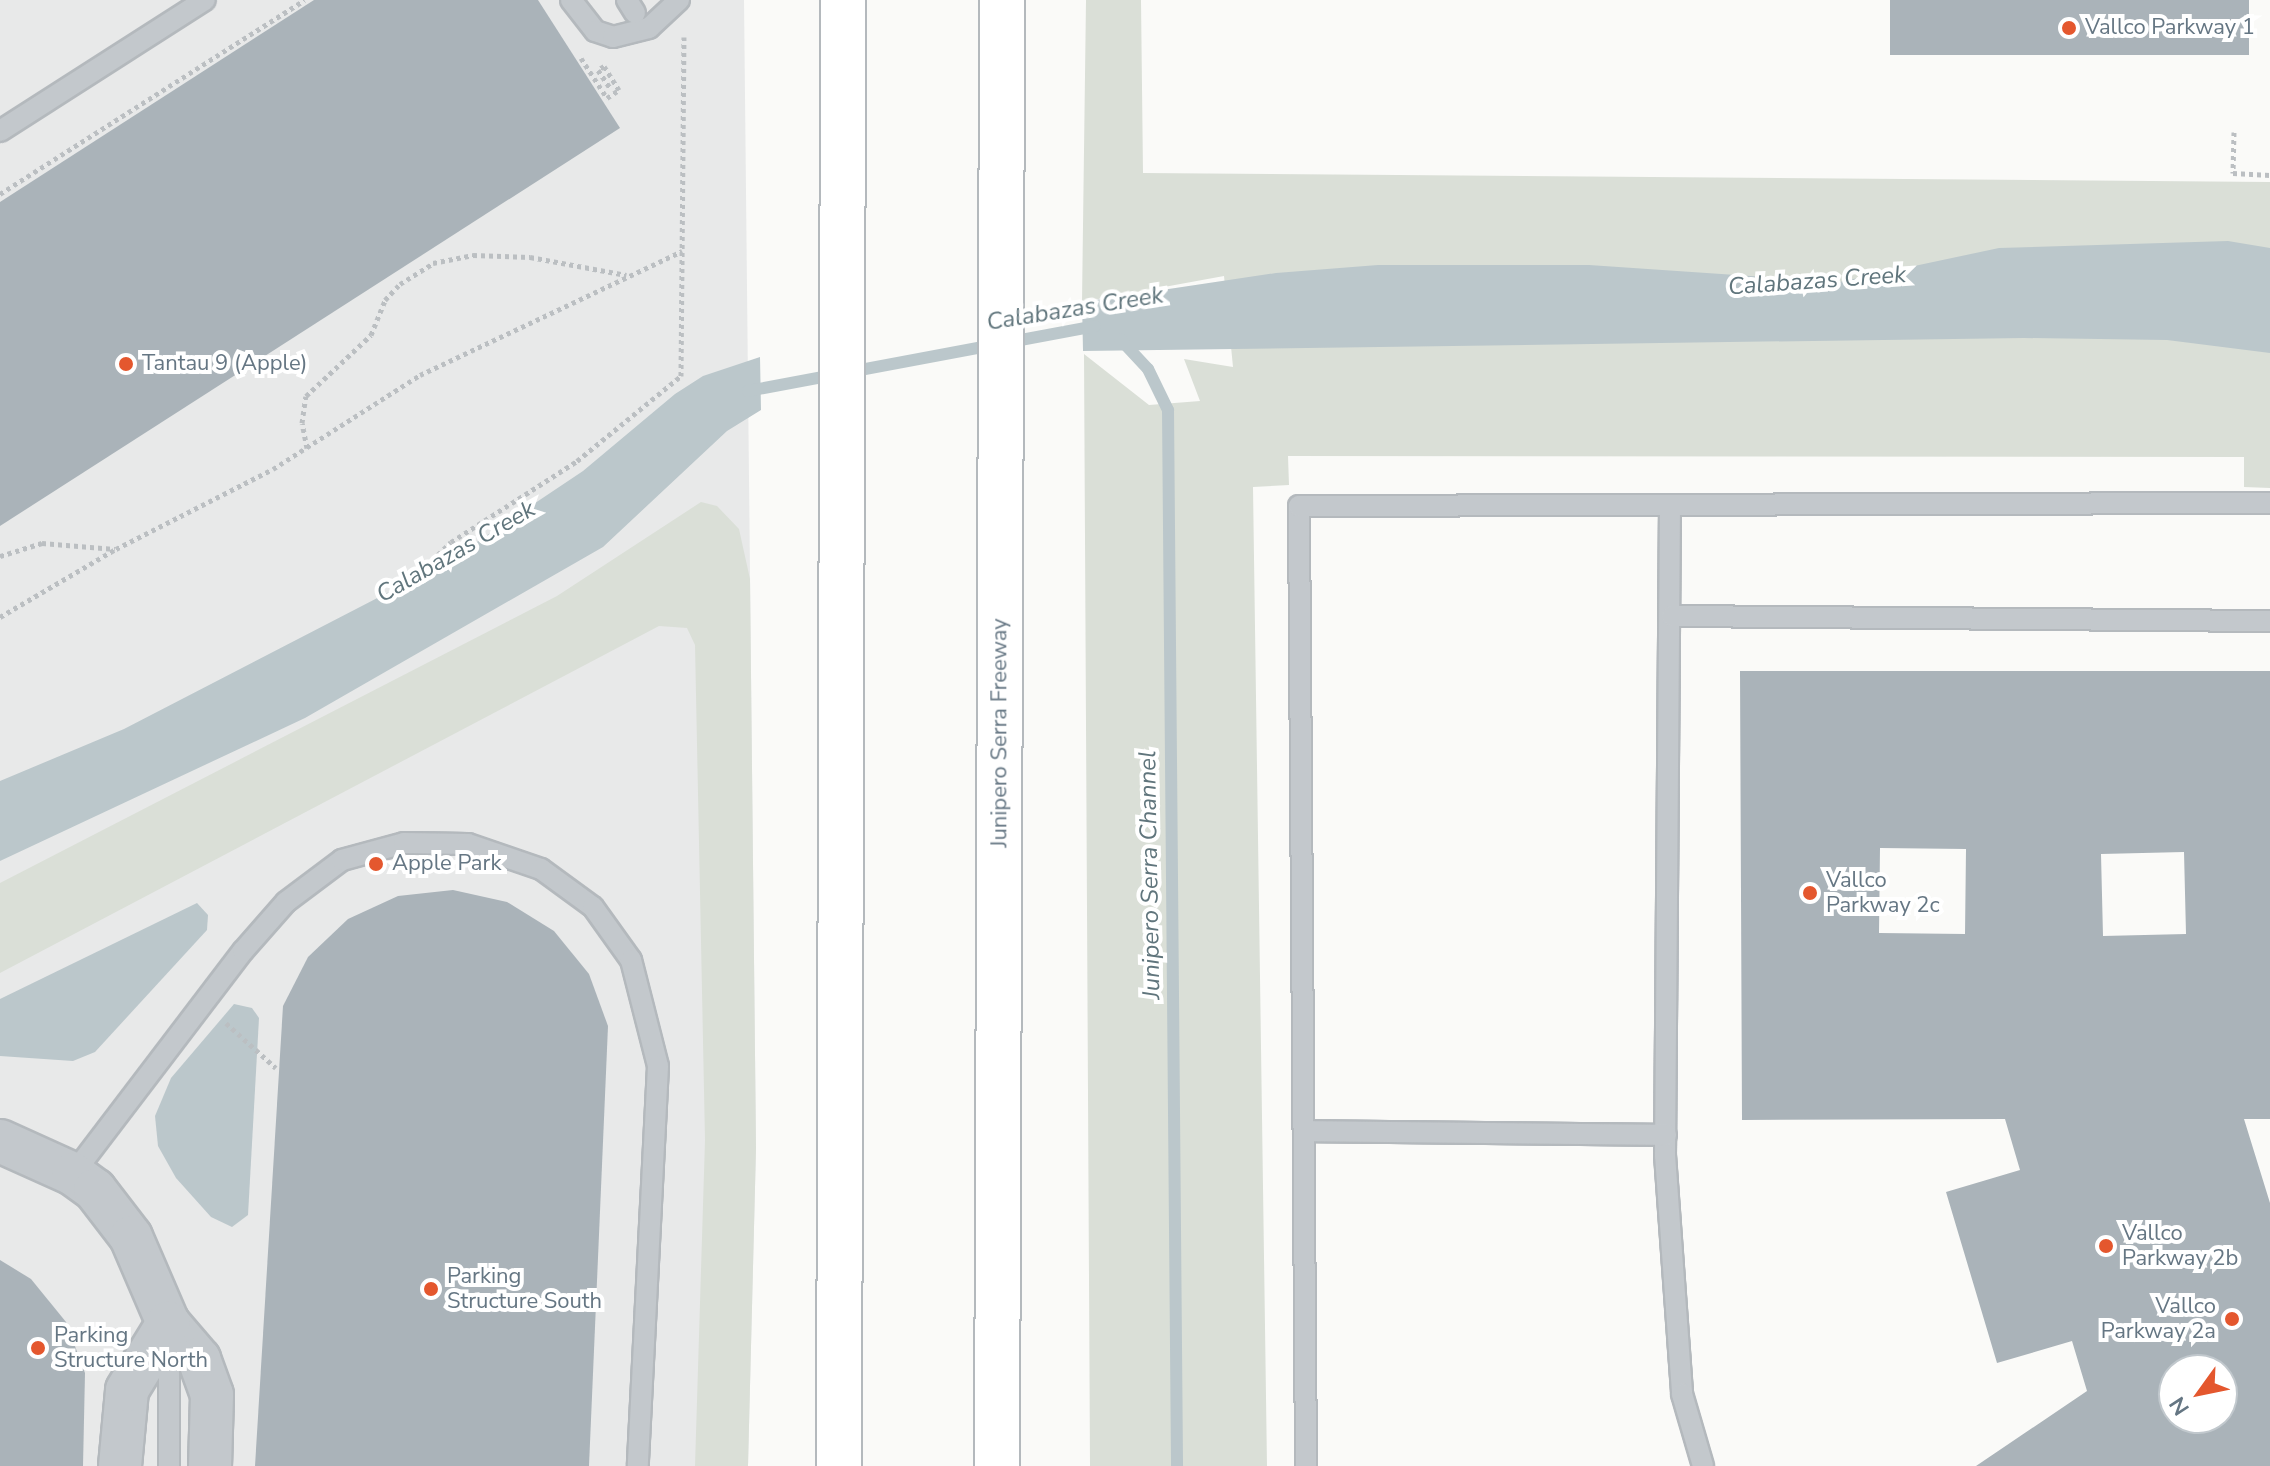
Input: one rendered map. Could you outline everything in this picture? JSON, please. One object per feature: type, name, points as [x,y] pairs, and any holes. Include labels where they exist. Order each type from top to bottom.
[{"type":"highway","points":[[839,1466],[843,0]]},
{"type":"highway","name":"Junipero Serra Freeway","points":[[997,1466],[1002,0]]},
{"type":"street","points":[[0,1141],[73,1174],[131,1237],[168,1323],[199,1359],[212,1395],[210,1466]]},
{"type":"street","points":[[120,1466],[127,1390],[168,1323]]},
{"type":"lane","points":[[0,131],[205,0]]},
{"type":"lane","points":[[571,0],[595,31],[613,37],[649,28],[679,0]]},
{"type":"lane","points":[[1306,1466],[1299,506],[2270,503]]},
{"type":"lane","points":[[1670,505],[1672,616],[1666,1135],[1674,1321],[1682,1394],[1703,1466]]},
{"type":"lane","points":[[1672,616],[2270,621]]},
{"type":"lane","points":[[73,1174],[243,951],[286,902],[342,860],[404,843],[468,844],[541,869],[593,907],[631,960],[656,1052],[638,1466]]},
{"type":"lane","points":[[1304,1131],[1666,1135]]},
{"type":"lane","points":[[168,1323],[169,1466]]},
{"type":"path","points":[[0,194],[304,0]]},
{"type":"path","points":[[415,577],[451,542],[577,461],[681,376],[684,31]]},
{"type":"path","points":[[610,88],[598,70],[604,66],[619,90]]},
{"type":"path","points":[[2234,132],[2233,173],[2270,175]]},
{"type":"path","points":[[0,617],[116,549],[307,448],[420,375],[682,251]]},
{"type":"path","points":[[307,448],[306,396],[371,335],[385,300],[400,284],[433,263],[473,255],[530,257],[627,275]]},
{"type":"path","points":[[0,556],[42,543],[116,549]]},
{"type":"path","points":[[226,1022],[276,1068]]},
{"type":"shaded area","name":"Apple Park","points":[[0,0],[744,0],[756,1148],[748,1466],[0,1466]]},
{"type":"shaded area","points":[[1086,0],[1141,0],[1143,173],[2270,182],[2270,488],[2244,487],[2244,457],[1288,456],[1289,485],[1253,487],[1267,1466],[1090,1466],[1084,354],[1149,405],[1200,401],[1184,359],[1233,367],[1224,276],[1082,302]]},
{"type":"shaded area","points":[[701,502],[717,506],[739,529],[750,579],[756,1148],[748,1466],[695,1466],[705,1140],[695,645],[687,628],[659,626],[0,973],[0,883],[557,596]]},
{"type":"water","points":[[2228,241],[2270,248],[2270,353],[2167,340],[2024,338],[1083,351],[1082,302],[1276,273],[1378,265],[1589,265],[1839,282],[1999,248]]},
{"type":"water","points":[[760,357],[761,410],[727,431],[603,547],[305,718],[0,861],[0,781],[124,729],[447,562],[583,471],[675,394],[703,376]]},
{"type":"water","points":[[197,903],[208,915],[207,930],[95,1052],[73,1061],[0,1056],[0,999]]},
{"type":"water","points":[[234,1004],[252,1008],[259,1018],[248,1215],[232,1227],[211,1217],[176,1178],[158,1146],[155,1116],[171,1078]]},
{"type":"building","name":"Tantau 9 (Apple)","points":[[314,0],[538,0],[620,128],[0,526],[0,202]]},
{"type":"building","name":"Vallco Parkway 1","points":[[1890,0],[2249,0],[2249,55],[1890,55]]},
{"type":"building","name":"Vallco Parkway 2c","points":[[1740,671],[2270,671],[2270,1119],[2244,1119],[2270,1203],[2270,1466],[1976,1466],[2087,1391],[2072,1341],[1997,1363],[1946,1192],[2020,1170],[2005,1119],[1742,1120]],"holes":[[[1880,848],[1966,849],[1965,934],[1879,933]],[[2184,852],[2186,934],[2103,936],[2101,854]]]},
{"type":"building","name":"Parking Structure South","points":[[453,890],[507,902],[554,931],[589,974],[608,1026],[589,1466],[255,1466],[283,1006],[308,957],[348,919],[398,896]]},
{"type":"building","name":"Parking Structure North","points":[[0,1260],[31,1279],[66,1322],[85,1373],[83,1466],[0,1466]]},
{"type":"waterway","name":"Calabazas Creek","points":[[748,391],[1095,326]]},
{"type":"waterway","name":"Junipero Serra Channel","points":[[1120,339],[1148,369],[1168,410],[1177,1466]]},
{"type":"place","name":"Vallco Parkway 1","points":[[2069,28]]},
{"type":"place","name":"Tantau 9 (Apple)","points":[[126,364]]},
{"type":"place","name":"Apple Park","points":[[376,864]]},
{"type":"place","name":"Vallco Parkway 2c","points":[[1810,893]]},
{"type":"place","name":"Vallco Parkway 2b","points":[[2106,1246]]},
{"type":"place","name":"Parking Structure South","points":[[431,1289]]},
{"type":"place","name":"Vallco Parkway 2a","points":[[2232,1319]]},
{"type":"place","name":"Parking Structure North","points":[[38,1348]]}]
